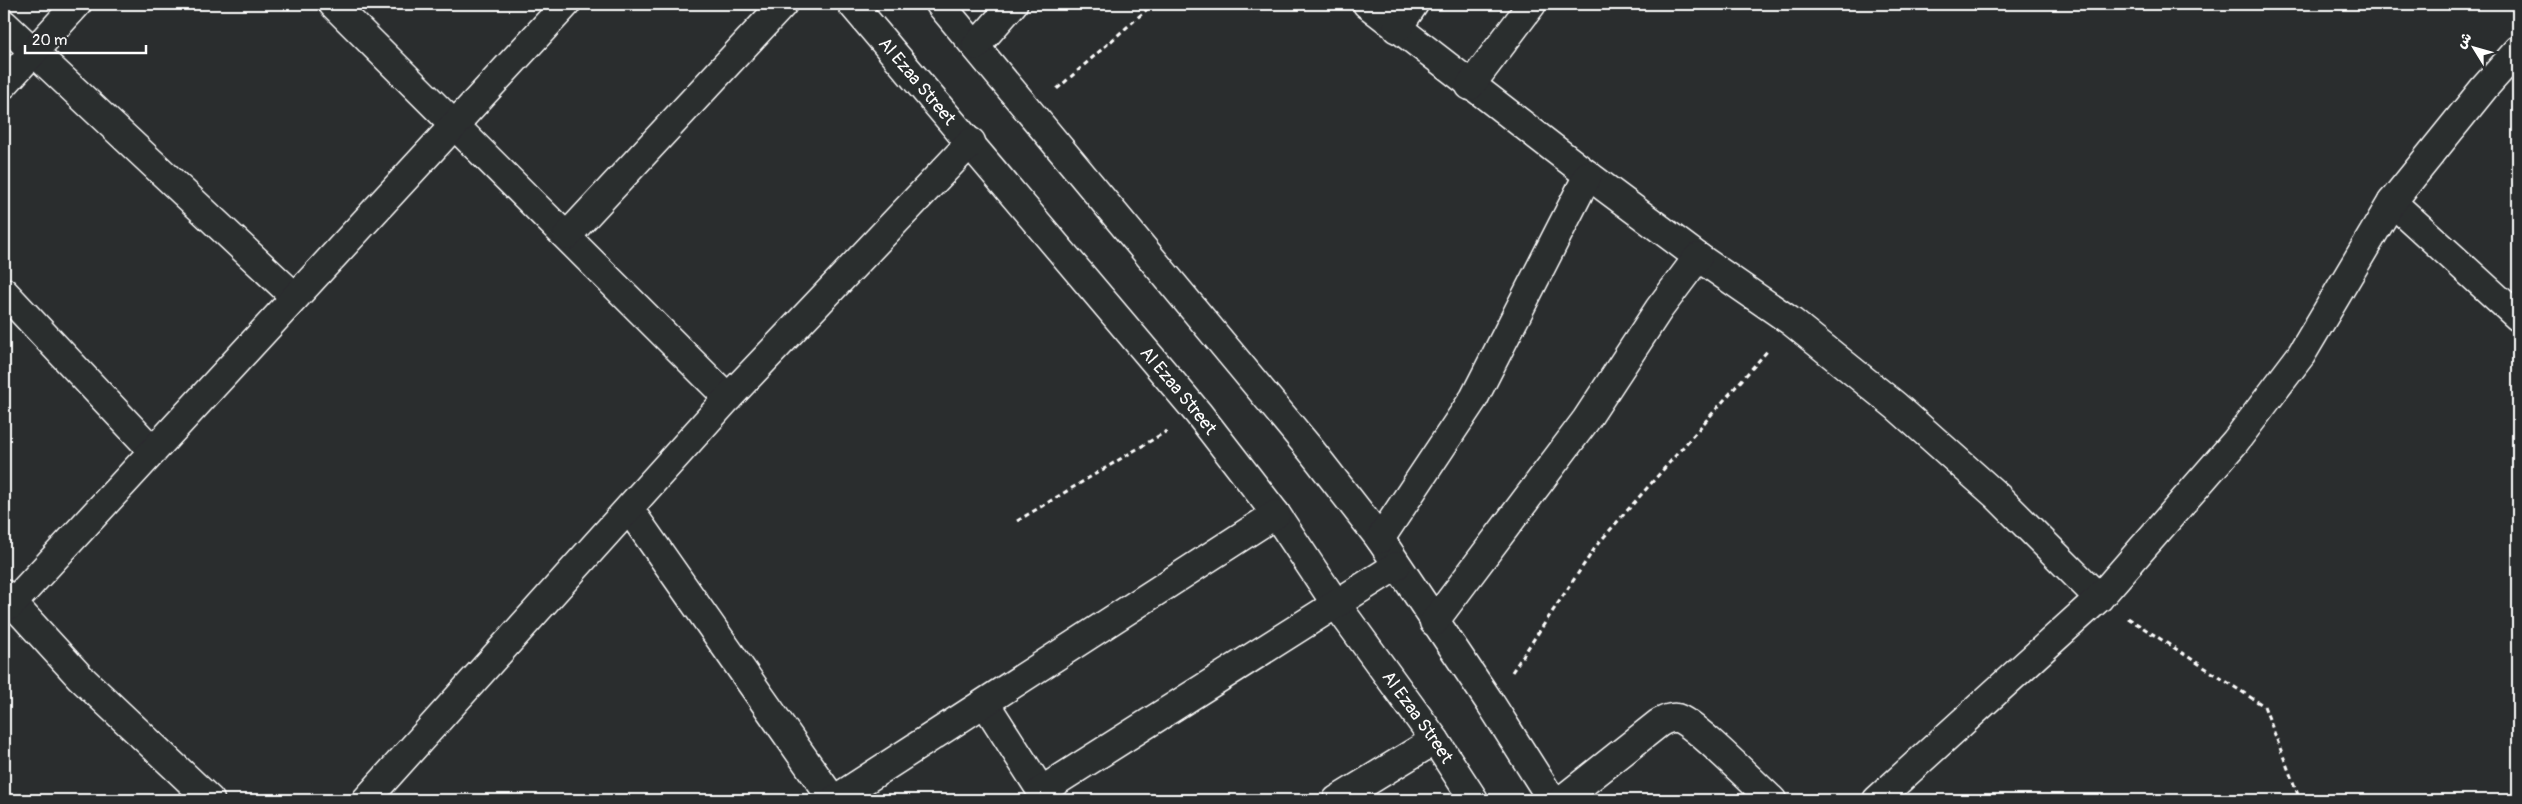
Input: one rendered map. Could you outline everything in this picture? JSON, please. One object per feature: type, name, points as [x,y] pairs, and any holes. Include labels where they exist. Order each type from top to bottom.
[{"type":"street","points":[[4,84],[77,4]]},
{"type":"street","points":[[210,800],[80,677],[8,600],[153,451],[566,4]]},
{"type":"street","points":[[567,236],[783,4]]},
{"type":"street","name":"Al Ezaa Street","points":[[852,4],[971,142],[1198,413],[1276,514],[1336,604],[1435,740],[1474,800]]},
{"type":"street","points":[[940,4],[1310,449],[1380,539],[1396,566],[1491,704],[1552,800]]},
{"type":"street","points":[[976,46],[1012,4]]},
{"type":"street","points":[[1367,4],[1396,29],[1588,175],[1698,257],[1792,322],[1896,406],[1997,496],[2098,598]]},
{"type":"street","points":[[1396,29],[1414,4]]},
{"type":"street","points":[[1470,86],[1532,4]]},
{"type":"street","points":[[348,9],[454,125],[728,398]]},
{"type":"street","points":[[4,24],[295,297]]},
{"type":"street","points":[[1877,800],[2098,598],[2235,442],[2301,355],[2392,202],[2484,88],[2518,50]]},
{"type":"street","points":[[366,800],[728,398],[971,142]]},
{"type":"street","points":[[1380,539],[1474,398],[1588,175]]},
{"type":"street","points":[[2392,202],[2518,317]]},
{"type":"street","points":[[1434,622],[1586,420],[1659,309],[1698,257]]},
{"type":"street","points":[[4,292],[153,451]]},
{"type":"street","points":[[629,509],[834,800],[1276,514]]},
{"type":"street","points":[[985,703],[1044,796],[1396,566]]},
{"type":"street","points":[[1562,800],[1659,723],[1670,718],[1676,718],[1694,729],[1772,800]]},
{"type":"street","points":[[1337,800],[1435,740]]},
{"type":"path","points":[[1031,113],[1153,4]]},
{"type":"path","points":[[1491,704],[1597,545],[1792,322]]},
{"type":"path","points":[[1018,521],[1198,413]]},
{"type":"path","points":[[2098,598],[2264,706],[2300,800]]}]
